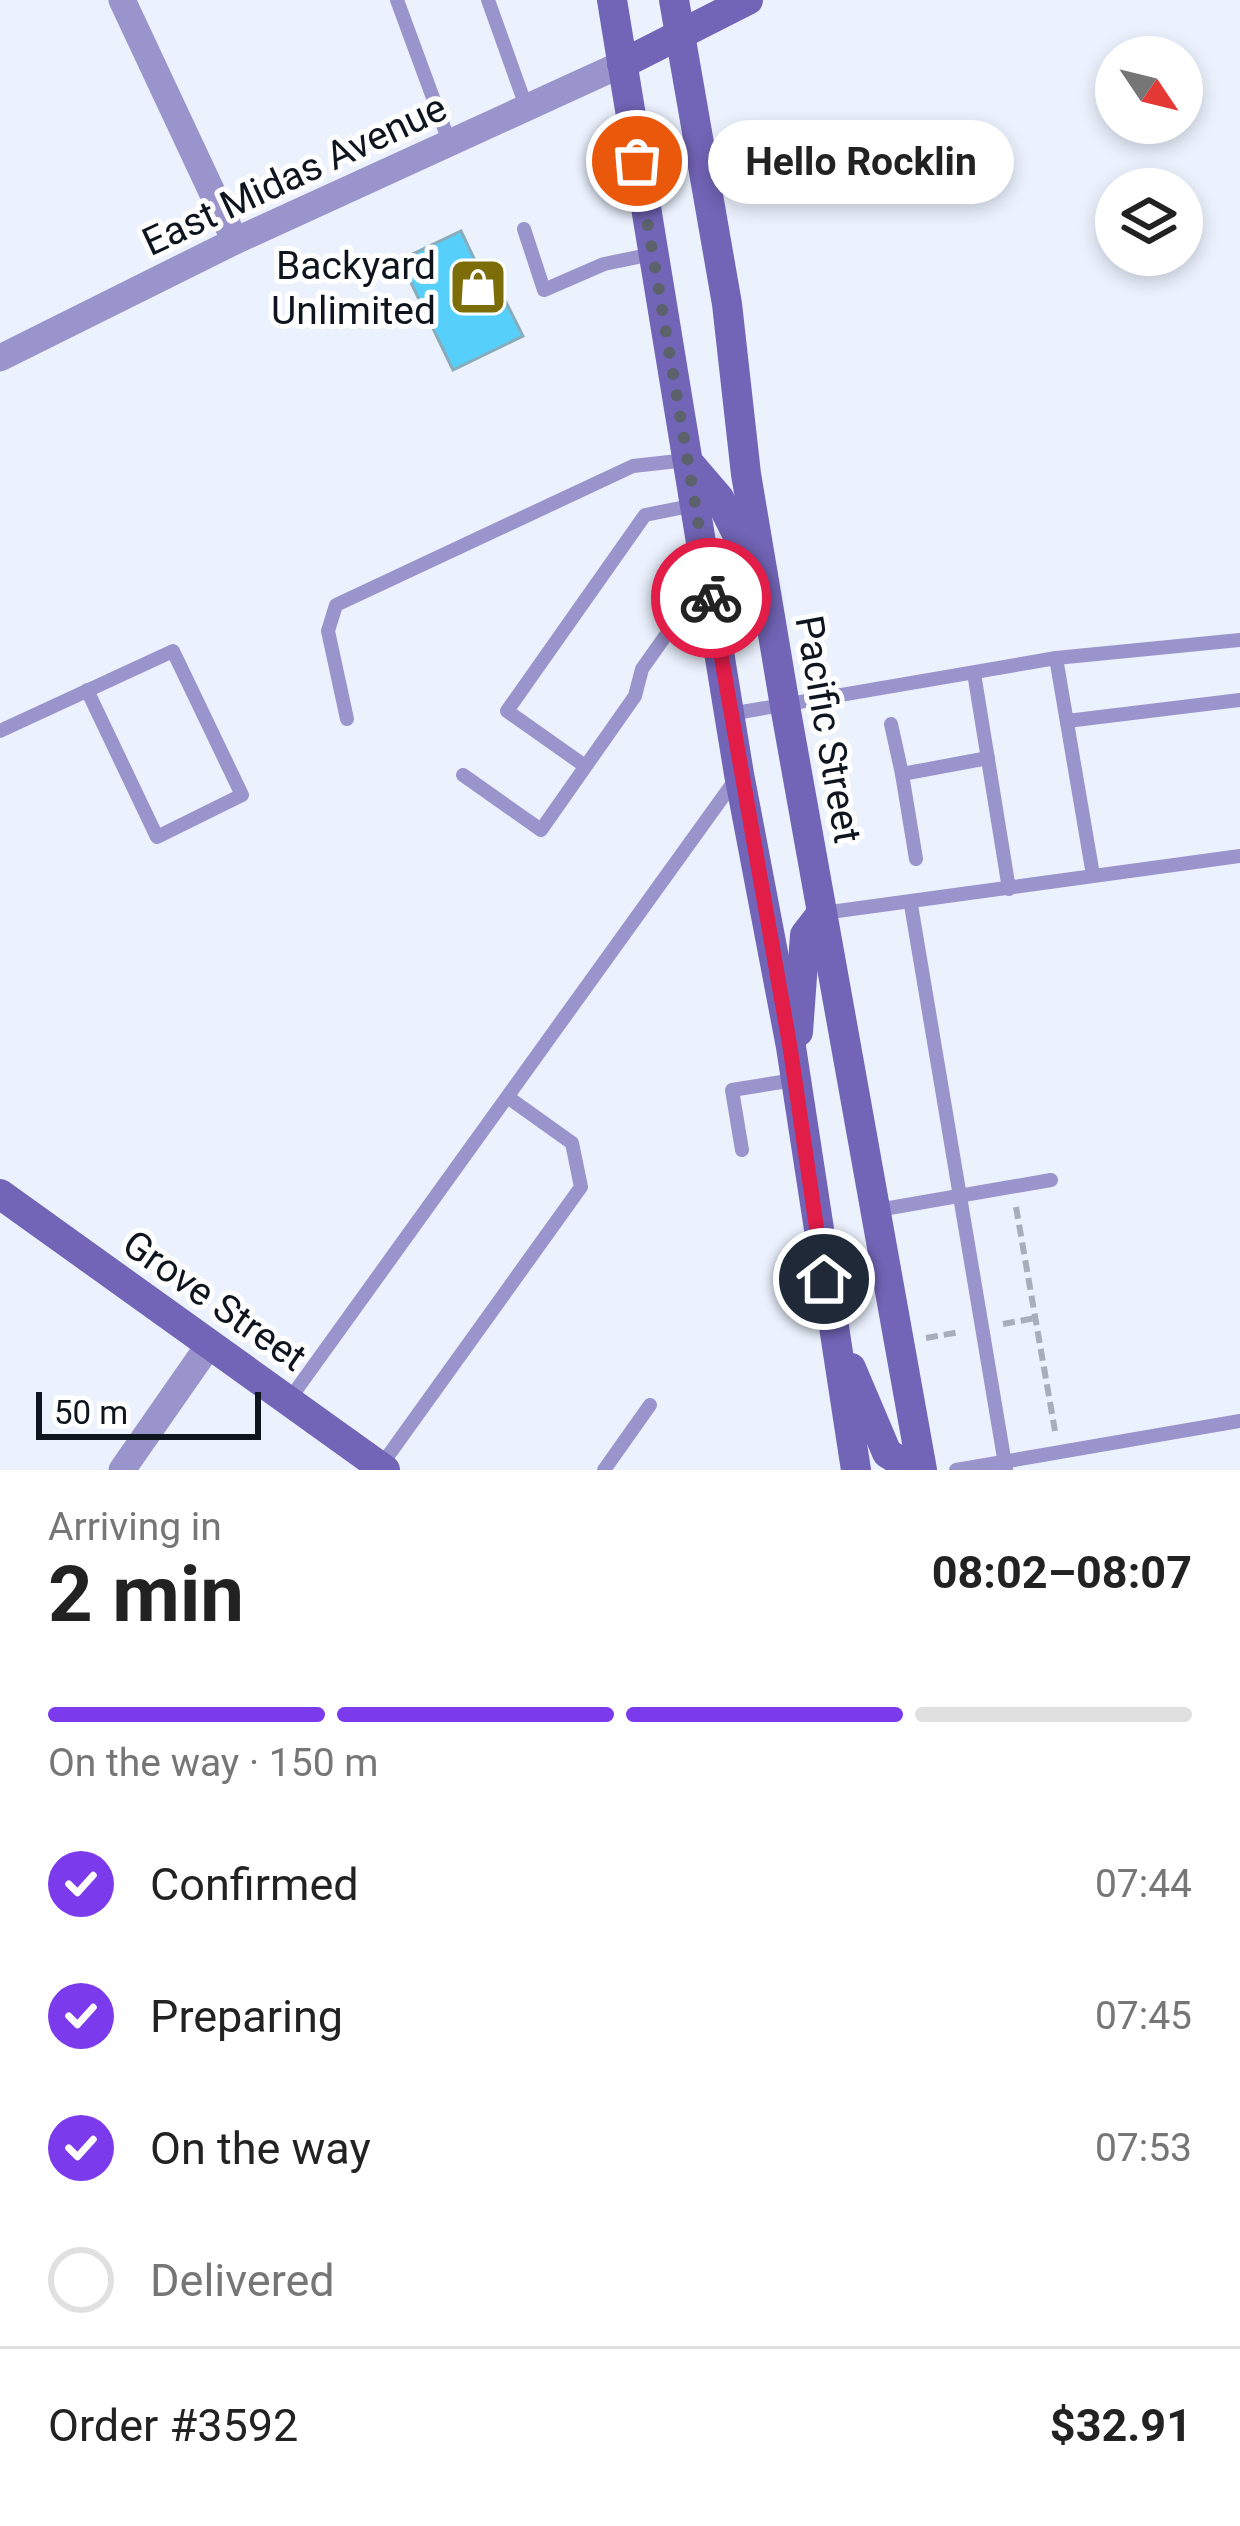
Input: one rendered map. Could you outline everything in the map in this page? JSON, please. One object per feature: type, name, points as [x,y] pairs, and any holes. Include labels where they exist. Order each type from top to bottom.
[{"type":"main road","points":[[612,0],[739,774],[790,1047],[856,1470]]},
{"type":"main road","name":"Pacific Street","points":[[674,0],[727,304],[785,706],[878,1210],[918,1470]]},
{"type":"main road","points":[[622,64],[748,0]]},
{"type":"main road","points":[[687,460],[719,498],[766,590]]},
{"type":"main road","points":[[790,1047],[801,1025],[805,935],[822,913]]},
{"type":"main road","name":"Grove Street","points":[[0,1194],[382,1468]]},
{"type":"main road","points":[[830,1318],[887,1454],[918,1470]]},
{"type":"street","points":[[122,0],[235,241]]},
{"type":"street","name":"East Midas Avenue","points":[[0,358],[235,241],[622,64]]},
{"type":"street","points":[[122,1470],[209,1345]]},
{"type":"lane","points":[[397,0],[450,144]]},
{"type":"lane","points":[[488,0],[527,109]]},
{"type":"lane","points":[[524,229],[544,290],[604,264],[654,254]]},
{"type":"lane","points":[[346,719],[328,631],[336,605],[633,466],[687,460]]},
{"type":"lane","points":[[585,766],[507,711],[645,514],[695,506]]},
{"type":"lane","points":[[463,775],[541,830],[635,696],[641,669],[671,628],[715,618]]},
{"type":"lane","points":[[730,714],[1056,658],[1240,640]]},
{"type":"lane","points":[[0,731],[173,651],[242,796],[157,837],[87,691]]},
{"type":"lane","points":[[1056,658],[1093,875]]},
{"type":"lane","points":[[974,673],[1009,889]]},
{"type":"lane","points":[[1066,721],[1240,700]]},
{"type":"lane","points":[[891,724],[916,859]]},
{"type":"lane","points":[[902,774],[988,758]]},
{"type":"lane","points":[[289,1400],[739,774]]},
{"type":"lane","points":[[822,913],[1240,856]]},
{"type":"lane","points":[[911,904],[1006,1466]]},
{"type":"lane","points":[[742,1150],[733,1090],[794,1079]]},
{"type":"lane","points":[[382,1468],[581,1187],[572,1143],[509,1098]]},
{"type":"lane","points":[[878,1210],[1052,1180]]},
{"type":"lane","points":[[604,1470],[650,1405]]},
{"type":"lane","points":[[956,1470],[1006,1466],[1058,1452],[1240,1420]]},
{"type":"path","points":[[1012,1188],[1058,1452]]},
{"type":"building","points":[[461,231],[490,292],[499,288],[523,336],[453,370],[400,260]]},
{"type":"way so far","points":[[637,161],[711,598]]},
{"type":"place","name":"Hello Rocklin","points":[[637,161]]},
{"type":"place","name":"Backyard Unlimited","points":[[478,287]]},
{"type":"route","points":[[711,598],[790,1047],[824,1279]]}]
